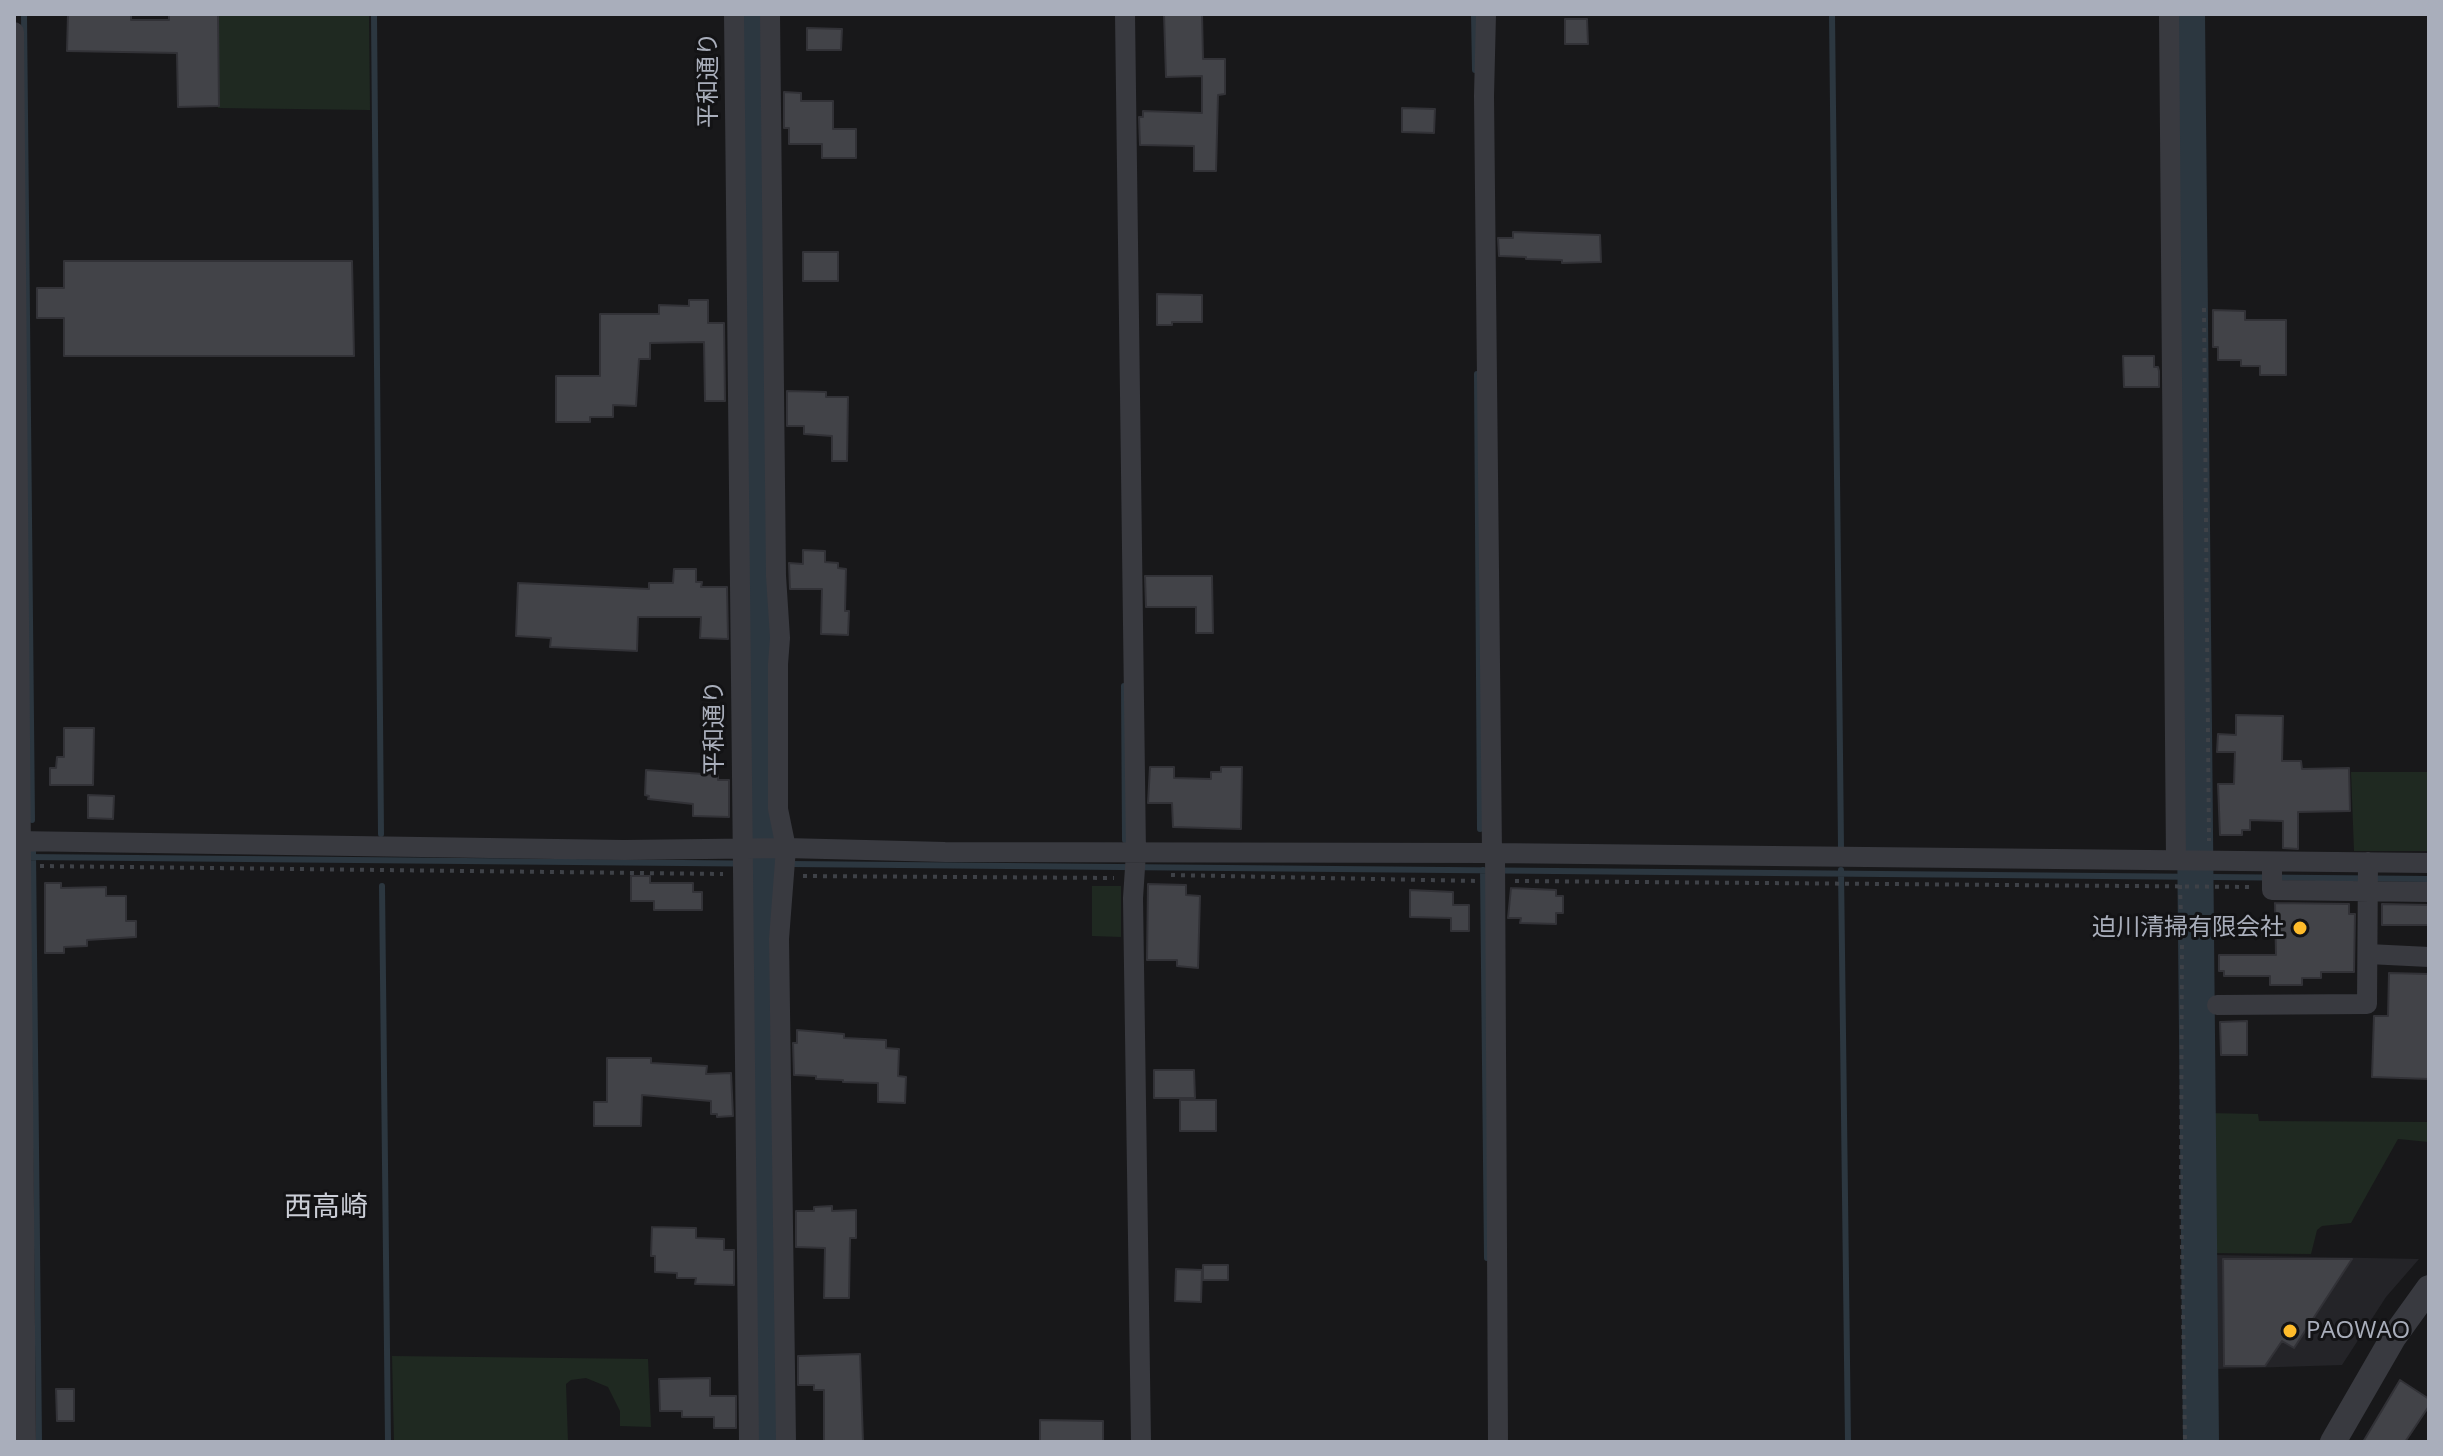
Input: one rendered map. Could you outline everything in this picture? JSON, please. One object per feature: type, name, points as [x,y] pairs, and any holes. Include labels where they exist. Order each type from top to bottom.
[{"type":"street","name":"平和通り","points":[[734,14],[749,1442]]},
{"type":"street","points":[[770,14],[776,576],[780,638],[778,809],[784,861],[779,994],[786,1442]]},
{"type":"street","points":[[1125,14],[1141,1442]]},
{"type":"street","points":[[1486,14],[1484,96],[1498,1442]]},
{"type":"street","points":[[2169,14],[2180,860]]},
{"type":"street","points":[[14,32],[26,1442]]},
{"type":"street","points":[[23,852],[624,850],[784,861],[945,852],[1133,868],[1492,868],[1856,859],[2180,860],[2207,861],[2272,876],[2368,877],[2429,892]]},
{"type":"street","points":[[2272,876],[2272,890],[2368,877],[2429,863]]},
{"type":"street","points":[[2217,1005],[2367,1004],[2368,877]]},
{"type":"street","points":[[2368,954],[2429,957]]},
{"type":"street","points":[[2333,1442],[2386,1350],[2429,1288]]},
{"type":"path","points":[[2204,308],[2207,861]]},
{"type":"path","points":[[23,852],[743,859]]},
{"type":"path","points":[[784,861],[1133,868],[1492,868],[1838,884],[1856,881],[2210,885],[2272,876]]},
{"type":"path","points":[[2181,885],[2185,1442]]},
{"type":"shaded area","points":[[219,14],[369,14],[370,110],[218,108]]},
{"type":"shaded area","points":[[2351,772],[2429,772],[2429,851],[2354,851]]},
{"type":"shaded area","points":[[1092,886],[1121,886],[1121,937],[1092,936]]},
{"type":"shaded area","points":[[2207,1113],[2258,1114],[2259,1121],[2429,1122],[2429,1142],[2398,1139],[2351,1223],[2322,1226],[2317,1230],[2311,1254],[2209,1253]]},
{"type":"shaded area","name":"PAOWAO","points":[[2215,1255],[2419,1259],[2386,1297],[2342,1365],[2217,1369]]},
{"type":"shaded area","points":[[392,1356],[648,1359],[651,1427],[620,1426],[620,1411],[608,1387],[586,1378],[566,1384],[568,1442],[394,1442]]},
{"type":"building","points":[[68,14],[131,14],[131,20],[169,20],[169,14],[218,14],[219,106],[178,107],[177,53],[67,51]]},
{"type":"building","points":[[1164,14],[1202,14],[1203,59],[1225,59],[1225,94],[1218,95],[1216,171],[1194,171],[1194,146],[1140,145],[1139,117],[1143,117],[1143,111],[1202,113],[1202,76],[1166,77]]},
{"type":"building","points":[[1565,19],[1587,19],[1588,44],[1565,44]]},
{"type":"building","points":[[807,28],[842,29],[841,50],[807,50]]},
{"type":"building","points":[[784,92],[801,93],[801,101],[833,101],[833,129],[856,129],[856,158],[822,158],[822,144],[789,144],[789,128],[784,128]]},
{"type":"building","points":[[1402,108],[1435,109],[1434,133],[1402,132]]},
{"type":"building","points":[[1513,232],[1600,235],[1601,262],[1562,263],[1562,260],[1499,256],[1498,238],[1513,238]]},
{"type":"building","points":[[803,252],[838,252],[838,281],[803,281]]},
{"type":"building","points":[[64,261],[352,261],[354,356],[64,356],[64,318],[37,318],[37,288],[64,288]]},
{"type":"building","points":[[1157,294],[1202,295],[1202,322],[1157,325]]},
{"type":"building","points":[[689,300],[708,300],[708,323],[724,323],[725,401],[705,401],[704,342],[650,343],[650,359],[639,359],[636,406],[613,405],[613,417],[590,417],[590,422],[556,422],[556,376],[600,376],[600,314],[659,314],[659,305],[689,306]]},
{"type":"building","points":[[2213,310],[2245,311],[2245,320],[2286,320],[2286,375],[2260,375],[2260,366],[2241,366],[2241,360],[2218,360],[2218,347],[2213,347]]},
{"type":"building","points":[[2123,356],[2154,356],[2154,367],[2158,367],[2159,371],[2159,387],[2124,387]]},
{"type":"building","points":[[787,391],[826,392],[826,397],[848,397],[847,461],[832,461],[832,436],[804,434],[804,426],[787,426]]},
{"type":"building","points":[[803,550],[825,551],[825,562],[838,563],[838,568],[846,569],[848,635],[821,634],[822,589],[790,589],[789,563],[803,564]]},
{"type":"building","points":[[674,569],[696,569],[696,582],[702,582],[701,587],[727,587],[728,639],[700,638],[701,617],[638,617],[637,651],[550,647],[551,638],[516,636],[518,583],[649,589],[649,583],[673,583]]},
{"type":"building","points":[[1145,576],[1212,576],[1213,633],[1196,633],[1196,607],[1146,607]]},
{"type":"building","points":[[2236,715],[2283,716],[2282,761],[2301,761],[2302,769],[2349,768],[2350,811],[2298,812],[2298,849],[2283,848],[2283,821],[2250,820],[2250,830],[2242,830],[2242,835],[2220,835],[2218,784],[2234,784],[2235,752],[2217,752],[2218,734],[2236,735]]},
{"type":"building","points":[[64,728],[94,728],[93,785],[50,785],[50,768],[56,768],[57,757],[64,757]]},
{"type":"building","points":[[1150,767],[1174,767],[1174,778],[1211,779],[1211,772],[1221,772],[1221,767],[1242,767],[1241,829],[1173,827],[1172,803],[1148,803]]},
{"type":"building","points":[[646,770],[718,775],[718,780],[729,780],[729,817],[693,816],[693,804],[648,799],[649,796],[645,795]]},
{"type":"building","points":[[88,795],[114,796],[113,819],[88,818]]},
{"type":"building","points":[[631,876],[650,876],[650,883],[693,883],[693,892],[702,892],[702,910],[654,910],[654,901],[631,901]]},
{"type":"building","points":[[45,883],[61,883],[61,888],[106,887],[106,896],[126,896],[126,921],[136,921],[136,937],[87,940],[87,946],[64,947],[64,953],[45,953]]},
{"type":"building","points":[[1148,884],[1186,885],[1186,895],[1200,896],[1198,968],[1177,966],[1177,960],[1147,960]]},
{"type":"building","points":[[1511,888],[1556,890],[1556,896],[1563,896],[1563,913],[1556,913],[1556,924],[1520,923],[1521,918],[1508,918]]},
{"type":"building","points":[[1410,890],[1453,892],[1453,905],[1469,905],[1469,931],[1451,931],[1451,918],[1410,917]]},
{"type":"building","points":[[2275,903],[2349,904],[2349,914],[2355,914],[2354,972],[2321,972],[2321,978],[2302,978],[2302,985],[2270,985],[2270,976],[2224,976],[2224,971],[2219,971],[2219,955],[2276,955]]},
{"type":"building","points":[[2382,904],[2429,905],[2429,925],[2382,925]]},
{"type":"building","points":[[2389,973],[2429,974],[2429,1079],[2372,1077],[2374,1016],[2388,1016]]},
{"type":"building","points":[[2247,1021],[2247,1055],[2221,1055],[2220,1022]]},
{"type":"building","points":[[797,1030],[844,1034],[844,1038],[886,1040],[886,1048],[899,1049],[898,1076],[906,1077],[905,1103],[878,1102],[878,1083],[794,1075],[793,1043],[797,1043]]},
{"type":"building","points":[[607,1058],[651,1058],[651,1063],[707,1066],[706,1074],[731,1073],[733,1116],[717,1117],[717,1114],[711,1114],[711,1101],[642,1095],[641,1126],[594,1126],[594,1102],[607,1102]]},
{"type":"building","points":[[1154,1070],[1194,1070],[1195,1098],[1154,1098]]},
{"type":"building","points":[[1180,1100],[1216,1100],[1216,1131],[1180,1131]]},
{"type":"building","points":[[832,1206],[832,1211],[856,1210],[856,1238],[850,1238],[849,1298],[824,1298],[825,1248],[796,1247],[796,1211],[814,1211],[814,1207]]},
{"type":"building","points":[[652,1227],[696,1228],[696,1238],[724,1239],[724,1250],[734,1250],[734,1285],[695,1284],[696,1278],[677,1278],[677,1273],[655,1272],[655,1256],[651,1256]]},
{"type":"building","points":[[2223,1259],[2352,1259],[2294,1348],[2282,1341],[2265,1366],[2224,1366]]},
{"type":"building","points":[[1203,1265],[1228,1265],[1228,1280],[1203,1280]]},
{"type":"building","points":[[1176,1269],[1202,1270],[1201,1302],[1175,1301]]},
{"type":"building","points":[[860,1354],[863,1442],[824,1442],[824,1390],[814,1390],[814,1385],[798,1385],[798,1356]]},
{"type":"building","points":[[710,1378],[710,1396],[736,1396],[736,1428],[714,1428],[714,1417],[682,1417],[682,1411],[660,1411],[659,1379]]},
{"type":"building","points":[[2400,1380],[2429,1399],[2429,1406],[2405,1442],[2363,1442]]},
{"type":"building","points":[[56,1389],[74,1389],[74,1421],[57,1421]]},
{"type":"building","points":[[1040,1420],[1103,1421],[1103,1442],[1040,1442]]},
{"type":"waterway","points":[[24,14],[32,820]]},
{"type":"waterway","points":[[374,14],[381,834]]},
{"type":"waterway","points":[[755,14],[769,1442]]},
{"type":"waterway","points":[[1474,14],[1475,70]]},
{"type":"waterway","points":[[1832,14],[1841,847]]},
{"type":"waterway","points":[[2187,14],[2201,1442]]},
{"type":"waterway","points":[[1477,374],[1480,829]]},
{"type":"waterway","points":[[1124,686],[1125,840]]},
{"type":"waterway","points":[[33,852],[39,1442]]},
{"type":"waterway","points":[[26,857],[2429,879]]},
{"type":"waterway","points":[[1483,870],[1487,1258]]},
{"type":"waterway","points":[[1841,870],[1848,1442]]},
{"type":"waterway","points":[[382,886],[388,1442]]},
{"type":"place","name":"迫川清掃有限会社","points":[[2300,928]]},
{"type":"place","name":"PAOWAO","points":[[2290,1331]]},
{"type":"district","name":"西高崎","points":[[326,1208]]}]
